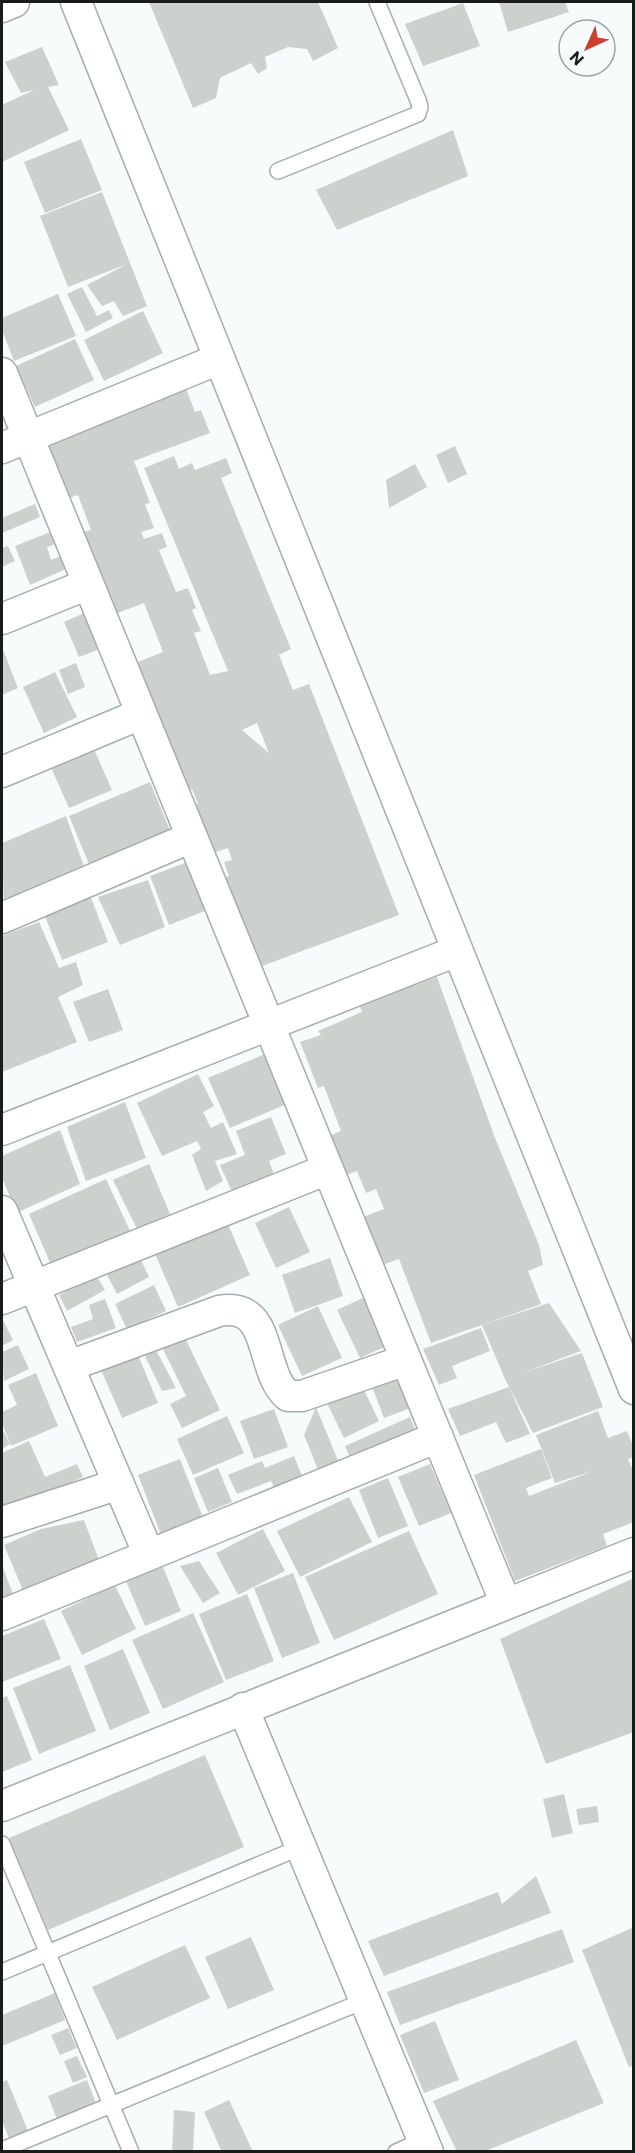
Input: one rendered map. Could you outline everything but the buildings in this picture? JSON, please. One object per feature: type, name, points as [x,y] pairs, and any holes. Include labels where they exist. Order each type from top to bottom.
[{"type":"street","points":[[2,7],[14,2]]},
{"type":"street","points":[[76,2],[633,1389]]},
{"type":"street","points":[[15,442],[219,359]]},
{"type":"street","points":[[2,373],[15,442],[88,584],[506,1604]]},
{"type":"street","points":[[2,619],[88,584]]},
{"type":"street","points":[[2,772],[141,714]]},
{"type":"street","points":[[2,918],[192,837]]},
{"type":"street","points":[[2,1130],[457,951]]},
{"type":"street","points":[[2,1299],[327,1169]]},
{"type":"street","points":[[2,1211],[149,1555]]},
{"type":"street","points":[[69,1366],[219,1311],[236,1308],[246,1314],[260,1330],[274,1378],[288,1395],[302,1396],[406,1360]]},
{"type":"street","points":[[2,1616],[438,1437]]},
{"type":"street","points":[[2,1522],[119,1484]]},
{"type":"street","points":[[2,1806],[633,1553]]},
{"type":"street","points":[[243,1708],[425,2146]]},
{"type":"lane","points":[[278,171],[418,114],[420,107],[418,100],[377,2]]},
{"type":"lane","points":[[2,1844],[131,2151]]},
{"type":"lane","points":[[2,1972],[301,1847]]},
{"type":"lane","points":[[2,2150],[366,2000]]},
{"type":"lane","points":[[396,2151],[425,2146]]}]
